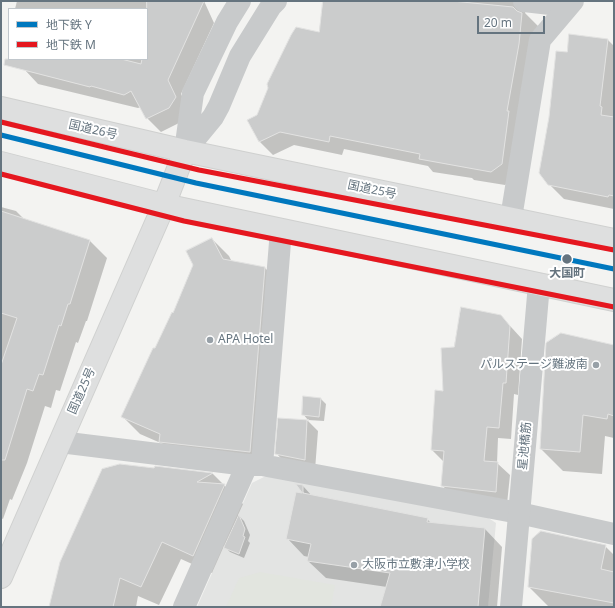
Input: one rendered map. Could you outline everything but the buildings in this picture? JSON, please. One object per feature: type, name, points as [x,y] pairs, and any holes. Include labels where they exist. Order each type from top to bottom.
[{"type":"highway","name":"国道26号","points":[[1,108],[185,151]]},
{"type":"highway","name":"国道25号","points":[[1,577],[164,205],[185,151],[614,240]]},
{"type":"highway","points":[[1,163],[164,205],[614,300]]},
{"type":"street","points":[[185,151],[193,93],[227,22],[240,1]]},
{"type":"street","points":[[185,151],[213,117],[240,56],[271,6],[276,1]]},
{"type":"street","points":[[524,1],[571,4]]},
{"type":"street","points":[[511,218],[540,40],[571,4]]},
{"type":"street","points":[[184,607],[255,465],[281,230]]},
{"type":"street","name":"星池橋筋","points":[[511,607],[539,284]]},
{"type":"street","points":[[60,442],[255,465],[519,513],[614,534]]},
{"type":"shaded area","name":"大阪市立敷津小学校","points":[[266,476],[487,517],[496,523],[488,607],[197,607],[252,483]]},
{"type":"shaded area","points":[[260,572],[335,585],[331,607],[226,607],[239,578]]},
{"type":"metro line","name":"M","points":[[1,122],[199,170],[614,250]]},
{"type":"metro line","name":"Y","points":[[1,135],[196,183],[614,269]]},
{"type":"metro line","name":"M","points":[[1,174],[184,221],[614,307]]},
{"type":"place","name":"大国町","points":[[567,259]]},
{"type":"place","name":"APA Hotel","points":[[210,340]]},
{"type":"place","name":"パルステージ難波南","points":[[596,365]]},
{"type":"place","name":"大阪市立敷津小学校","points":[[354,565]]}]
